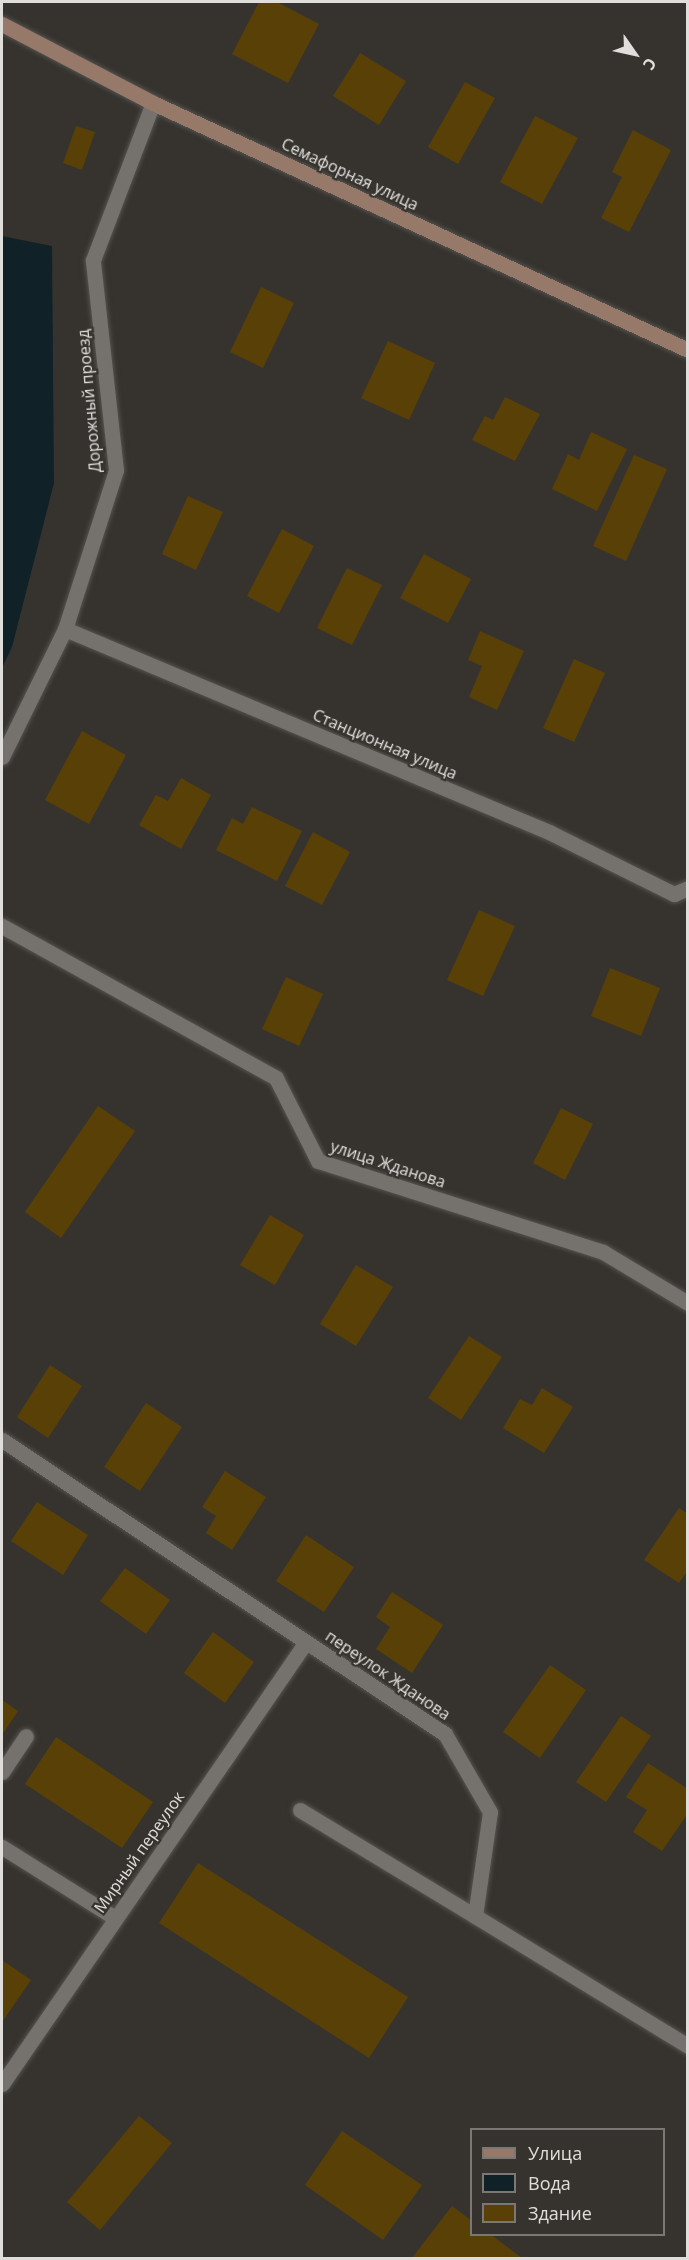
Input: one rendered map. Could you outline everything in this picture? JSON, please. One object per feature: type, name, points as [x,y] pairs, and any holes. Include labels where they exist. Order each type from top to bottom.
[{"type":"street","name":"Семафорная улица","points":[[2,24],[153,103],[687,350]]},
{"type":"street","name":"Дорожный проезд","points":[[2,757],[65,629],[116,470],[93,260],[153,103]]},
{"type":"street","name":"Станционная улица","points":[[65,629],[549,832],[674,894],[687,888]]},
{"type":"street","name":"улица Жданова","points":[[2,926],[276,1078],[318,1161],[603,1252],[687,1303]]},
{"type":"street","name":"переулок Жданова","points":[[2,1440],[445,1734],[490,1812],[475,1916]]},
{"type":"street","name":"Мирный переулок","points":[[2,2084],[306,1642]]},
{"type":"street","points":[[2,1772],[26,1736]]},
{"type":"street","points":[[300,1810],[687,2046]]},
{"type":"street","points":[[2,1847],[115,1918]]},
{"type":"water","points":[[2,236],[52,246],[54,483],[12,647],[2,668]]},
{"type":"building","points":[[259,2],[277,2],[319,24],[288,83],[232,54]]},
{"type":"building","points":[[360,53],[406,81],[379,125],[333,96]]},
{"type":"building","points":[[465,82],[495,98],[458,164],[428,147]]},
{"type":"building","points":[[535,116],[578,138],[542,204],[500,182]]},
{"type":"building","points":[[76,126],[95,132],[82,170],[63,163]]},
{"type":"building","points":[[633,130],[671,150],[629,232],[601,218],[622,177],[612,172]]},
{"type":"building","points":[[261,287],[294,303],[263,368],[230,352]]},
{"type":"building","points":[[388,341],[435,363],[409,420],[361,398]]},
{"type":"building","points":[[505,397],[540,414],[515,461],[472,440],[485,416],[493,420]]},
{"type":"building","points":[[591,432],[627,449],[597,511],[552,489],[568,454],[579,460]]},
{"type":"building","points":[[634,455],[667,469],[626,561],[593,546]]},
{"type":"building","points":[[188,496],[223,512],[196,570],[162,554]]},
{"type":"building","points":[[282,529],[314,546],[279,613],[247,596]]},
{"type":"building","points":[[424,554],[471,579],[448,623],[400,598]]},
{"type":"building","points":[[347,568],[382,585],[352,645],[317,628]]},
{"type":"building","points":[[480,631],[524,651],[497,710],[469,697],[482,666],[468,660]]},
{"type":"building","points":[[574,659],[605,673],[574,742],[543,728]]},
{"type":"building","points":[[82,731],[126,755],[89,824],[45,800]]},
{"type":"building","points":[[181,778],[211,795],[181,849],[139,825],[156,795],[168,801]]},
{"type":"building","points":[[252,807],[302,831],[277,881],[216,850],[232,818],[243,824]]},
{"type":"building","points":[[313,832],[350,852],[322,905],[285,886]]},
{"type":"building","points":[[479,910],[515,926],[483,996],[447,980]]},
{"type":"building","points":[[610,968],[660,988],[641,1036],[591,1016]]},
{"type":"building","points":[[286,977],[323,994],[299,1046],[262,1029]]},
{"type":"building","points":[[98,1106],[135,1131],[61,1238],[25,1212]]},
{"type":"building","points":[[561,1108],[593,1124],[565,1180],[533,1163]]},
{"type":"building","points":[[270,1215],[304,1235],[275,1285],[240,1265]]},
{"type":"building","points":[[356,1265],[393,1287],[356,1346],[320,1324]]},
{"type":"building","points":[[469,1336],[502,1357],[461,1420],[428,1398]]},
{"type":"building","points":[[50,1365],[82,1386],[48,1438],[17,1417]]},
{"type":"building","points":[[542,1388],[573,1407],[544,1453],[503,1428],[520,1399],[532,1405]]},
{"type":"building","points":[[146,1403],[182,1427],[140,1491],[104,1467]]},
{"type":"building","points":[[225,1471],[266,1497],[232,1550],[206,1533],[216,1516],[202,1507]]},
{"type":"building","points":[[37,1502],[88,1535],[63,1575],[11,1541]]},
{"type":"building","points":[[679,1508],[688,1514],[688,1570],[679,1583],[644,1560]]},
{"type":"building","points":[[306,1535],[354,1567],[324,1612],[276,1581]]},
{"type":"building","points":[[125,1568],[170,1600],[146,1634],[100,1601]]},
{"type":"building","points":[[392,1592],[443,1625],[412,1673],[376,1649],[390,1627],[376,1617]]},
{"type":"building","points":[[213,1632],[254,1662],[225,1703],[184,1673]]},
{"type":"building","points":[[550,1665],[586,1690],[540,1758],[503,1732]]},
{"type":"building","points":[[2,1700],[18,1711],[2,1735]]},
{"type":"building","points":[[621,1716],[651,1736],[606,1802],[576,1782]]},
{"type":"building","points":[[56,1737],[153,1802],[122,1848],[25,1784]]},
{"type":"building","points":[[648,1763],[688,1789],[688,1813],[662,1851],[633,1832],[647,1810],[626,1797]]},
{"type":"building","points":[[198,1863],[408,1997],[369,2058],[159,1923]]},
{"type":"building","points":[[2,1960],[31,1980],[2,2022]]},
{"type":"building","points":[[139,2116],[172,2143],[100,2230],[67,2202]]},
{"type":"building","points":[[342,2131],[422,2185],[383,2240],[305,2185]]},
{"type":"building","points":[[452,2206],[470,2220],[470,2236],[493,2236],[522,2258],[412,2258]]}]
